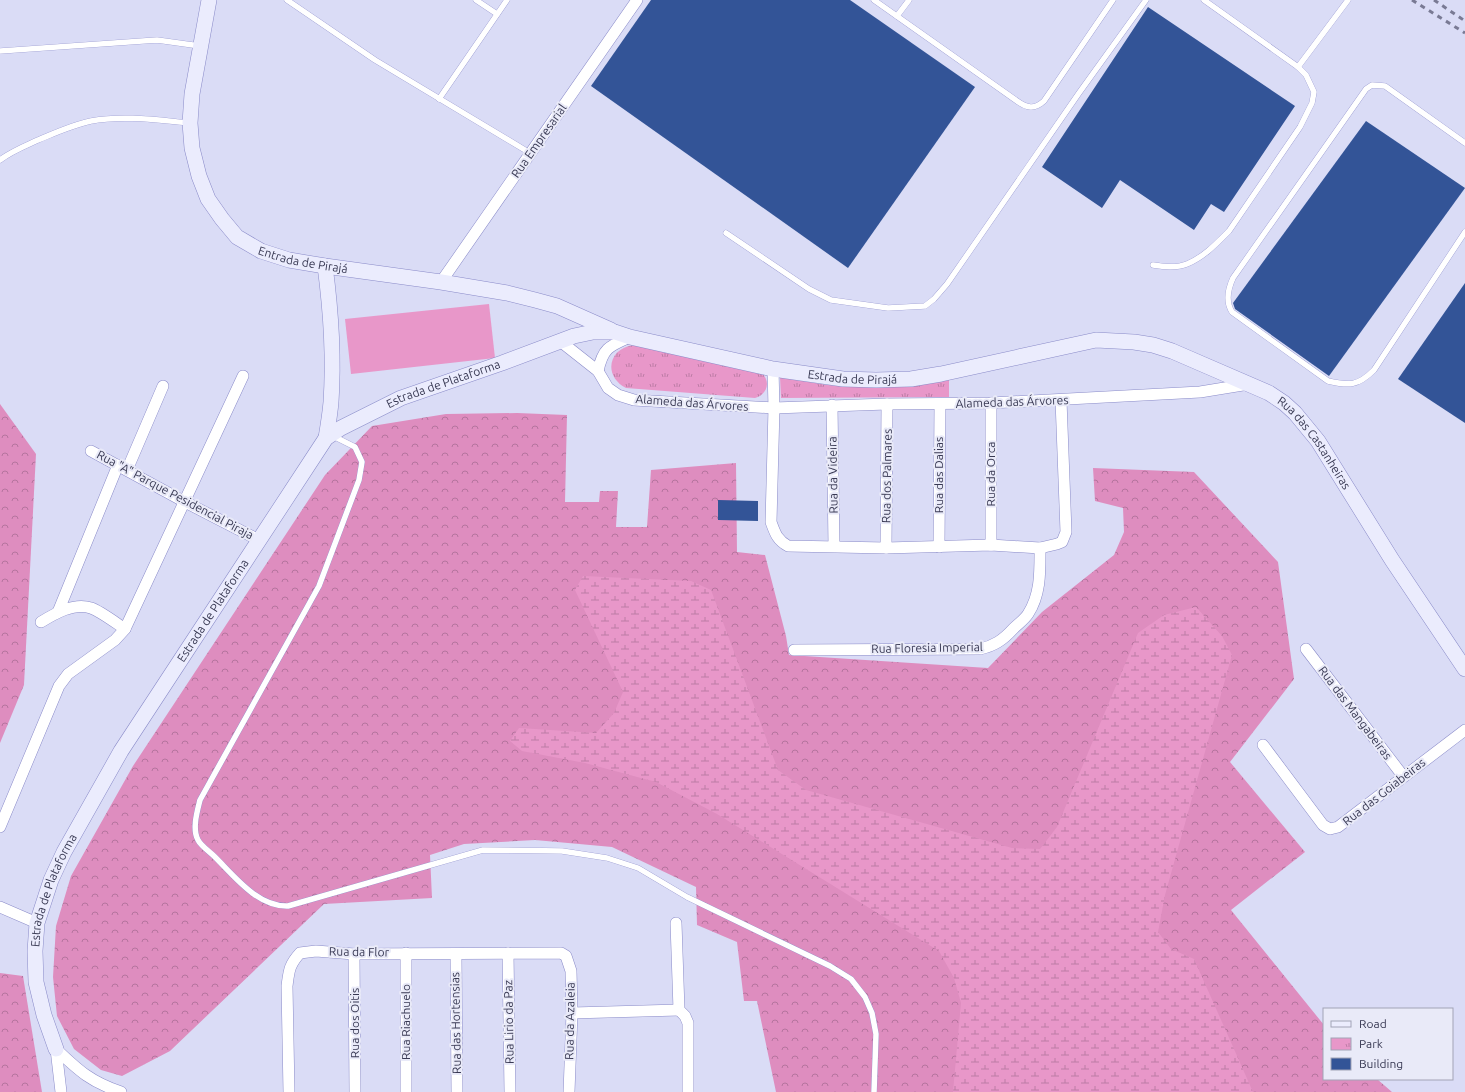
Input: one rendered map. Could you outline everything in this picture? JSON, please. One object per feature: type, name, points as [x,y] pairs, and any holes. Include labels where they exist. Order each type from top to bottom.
[{"type":"main road","name":"Entrada de Pirajá","points":[[209,0],[192,94],[190,123],[192,148],[199,176],[208,199],[222,219],[238,236],[261,251],[289,260],[507,293],[550,304],[615,332]]},
{"type":"main road","points":[[325,266],[329,296],[331,357],[331,401],[328,437]]},
{"type":"main road","name":"Estrada de Plataforma","points":[[56,1049],[44,1015],[36,982],[35,951],[37,923],[51,880],[64,852],[121,751],[328,437],[340,428],[401,398],[502,364],[574,336],[590,332],[615,332],[630,337]]},
{"type":"main road","name":"Estrada de Pirajá","points":[[630,337],[773,369],[843,379],[876,380],[911,379],[941,374],[1074,344]]},
{"type":"main road","name":"Rua das Castanheiras","points":[[1074,344],[1096,340],[1114,340],[1153,345],[1172,351],[1249,384],[1269,393],[1284,403],[1302,420],[1318,441],[1430,618],[1465,669]]},
{"type":"street","name":"Rua Empresarial","points":[[441,282],[637,0]]},
{"type":"street","points":[[598,371],[605,352],[612,345],[630,337]]},
{"type":"street","name":"Alameda das Árvores","points":[[560,341],[598,371],[608,388],[618,395],[634,400],[774,408],[832,405],[991,403],[1200,392],[1249,384]]},
{"type":"street","points":[[773,369],[774,408],[771,522],[780,542],[788,546],[886,548],[991,545],[1040,548],[1062,542],[1066,532],[1061,400]]},
{"type":"street","points":[[0,827],[59,686],[68,674],[115,640],[125,629],[243,376]]},
{"type":"street","points":[[58,612],[123,468],[163,386]]},
{"type":"street","name":"Rua da Orca","points":[[991,403],[991,545]]},
{"type":"street","name":"Rua dos Palmares","points":[[886,548],[888,404]]},
{"type":"street","name":"Rua das Dalias","points":[[939,547],[940,404]]},
{"type":"street","name":"Rua da Videira","points":[[832,405],[834,546]]},
{"type":"street","name":"Rua \"A\" Parque Pesidencial Piraja","points":[[91,451],[259,540]]},
{"type":"street","name":"Rua Floresia Imperial","points":[[794,650],[980,649],[991,646],[1002,640],[1028,615],[1036,598],[1039,582],[1040,548]]},
{"type":"street","points":[[41,622],[58,612],[72,607],[90,608],[125,629]]},
{"type":"street","name":"Rua das Mangabeiras","points":[[1306,649],[1403,776]]},
{"type":"street","name":"Rua das Goiabeiras","points":[[1262,745],[1323,825],[1330,829],[1338,827],[1465,730]]},
{"type":"street","points":[[0,907],[37,923]]},
{"type":"street","points":[[676,923],[679,1010],[685,1016],[688,1023],[688,1092]]},
{"type":"street","name":"Rua da Flor","points":[[289,1092],[287,986],[289,970],[293,960],[300,953],[316,951],[354,954],[561,953]]},
{"type":"street","name":"Rua Riachuelo","points":[[406,953],[406,1092]]},
{"type":"street","name":"Rua Lirio da Paz","points":[[508,953],[510,1092]]},
{"type":"street","name":"Rua da Azaleia","points":[[561,953],[566,956],[571,971],[572,1013],[569,1092]]},
{"type":"street","name":"Rua dos Oitis","points":[[354,954],[355,1092]]},
{"type":"street","name":"Rua das Hortensias","points":[[456,954],[457,1092]]},
{"type":"street","points":[[572,1013],[679,1010]]},
{"type":"street","points":[[56,1049],[79,1071],[98,1083],[121,1092]]},
{"type":"street","name":"Estrada de Plataforma","points":[[56,1049],[61,1092]]},
{"type":"lane","points":[[287,0],[375,60],[530,153]]},
{"type":"lane","points":[[476,0],[497,14]]},
{"type":"lane","points":[[439,99],[507,0]]},
{"type":"lane","points":[[875,0],[1017,101],[1031,108],[1039,106],[1044,101],[1113,0]]},
{"type":"lane","points":[[898,16],[909,0]]},
{"type":"lane","points":[[726,233],[810,289],[831,300],[888,308],[925,306],[934,299],[947,284],[1079,93],[1146,0]]},
{"type":"lane","points":[[1153,265],[1168,267],[1187,264],[1215,245],[1229,231],[1300,127],[1312,103],[1314,92],[1306,75],[1298,67],[1204,0]]},
{"type":"lane","points":[[1298,67],[1348,0]]},
{"type":"lane","points":[[0,51],[157,40],[200,46]]},
{"type":"lane","points":[[1465,142],[1385,86],[1372,85],[1366,89],[1233,278],[1228,293],[1229,308],[1232,312],[1328,381],[1340,384],[1353,384],[1364,380],[1374,370],[1465,232]]},
{"type":"lane","points":[[0,160],[11,152],[63,129],[91,121],[153,119],[190,123]]},
{"type":"lane","points":[[328,437],[355,447],[362,462],[359,480],[318,586],[200,800],[195,821],[198,840],[240,883],[257,896],[271,904],[278,906],[288,906],[483,850],[562,851],[607,858],[638,868],[687,897],[830,966],[851,979],[865,997],[872,1013],[876,1034],[874,1092]]},
{"type":"green space","points":[[489,304],[495,358],[351,374],[345,319]]},
{"type":"green space","points":[[634,345],[761,372],[766,379],[767,387],[763,394],[755,398],[626,388],[614,377],[612,363],[614,357],[619,351],[625,347]]},
{"type":"green space","points":[[780,377],[827,385],[875,387],[949,379],[949,397],[781,398]]},
{"type":"green space","points":[[0,404],[36,454],[24,685],[0,743]]},
{"type":"green space","points":[[517,413],[567,415],[565,502],[599,502],[600,491],[618,491],[616,527],[647,527],[651,470],[736,463],[737,552],[765,555],[786,636],[789,655],[988,668],[1042,612],[1114,555],[1124,532],[1123,508],[1095,501],[1093,468],[1194,472],[1278,562],[1294,679],[1230,762],[1305,852],[1231,910],[1323,1024],[1323,1080],[1378,1080],[1392,1092],[776,1092],[757,1001],[744,1001],[737,942],[697,925],[696,887],[612,847],[535,840],[464,844],[430,855],[432,898],[324,904],[170,1051],[122,1076],[101,1070],[74,1049],[57,1016],[53,977],[56,926],[71,876],[133,766],[325,475],[372,426],[446,414]]},
{"type":"green space","points":[[583,576],[691,581],[711,590],[778,770],[806,790],[1012,848],[1040,849],[1057,827],[1138,633],[1164,615],[1196,607],[1222,636],[1232,655],[1165,895],[1158,932],[1171,949],[1194,959],[1253,1092],[953,1092],[961,1003],[954,978],[939,951],[717,814],[656,782],[585,763],[522,751],[510,741],[519,728],[596,733],[614,713],[623,692],[575,590]]},
{"type":"green space","points":[[0,973],[23,976],[42,1092],[0,1092]]},
{"type":"building","points":[[651,0],[850,0],[975,87],[848,268],[591,86]]},
{"type":"building","points":[[1148,7],[1295,106],[1224,212],[1211,204],[1194,230],[1120,180],[1102,208],[1042,167]]},
{"type":"building","points":[[1366,121],[1465,188],[1329,376],[1235,309],[1233,303]]},
{"type":"building","points":[[1465,283],[1465,423],[1398,379]]},
{"type":"building","points":[[718,500],[758,501],[758,521],[718,520]]},
{"type":"railway","points":[[1412,0],[1465,33]]},
{"type":"railway","points":[[1434,0],[1465,21]]}]
